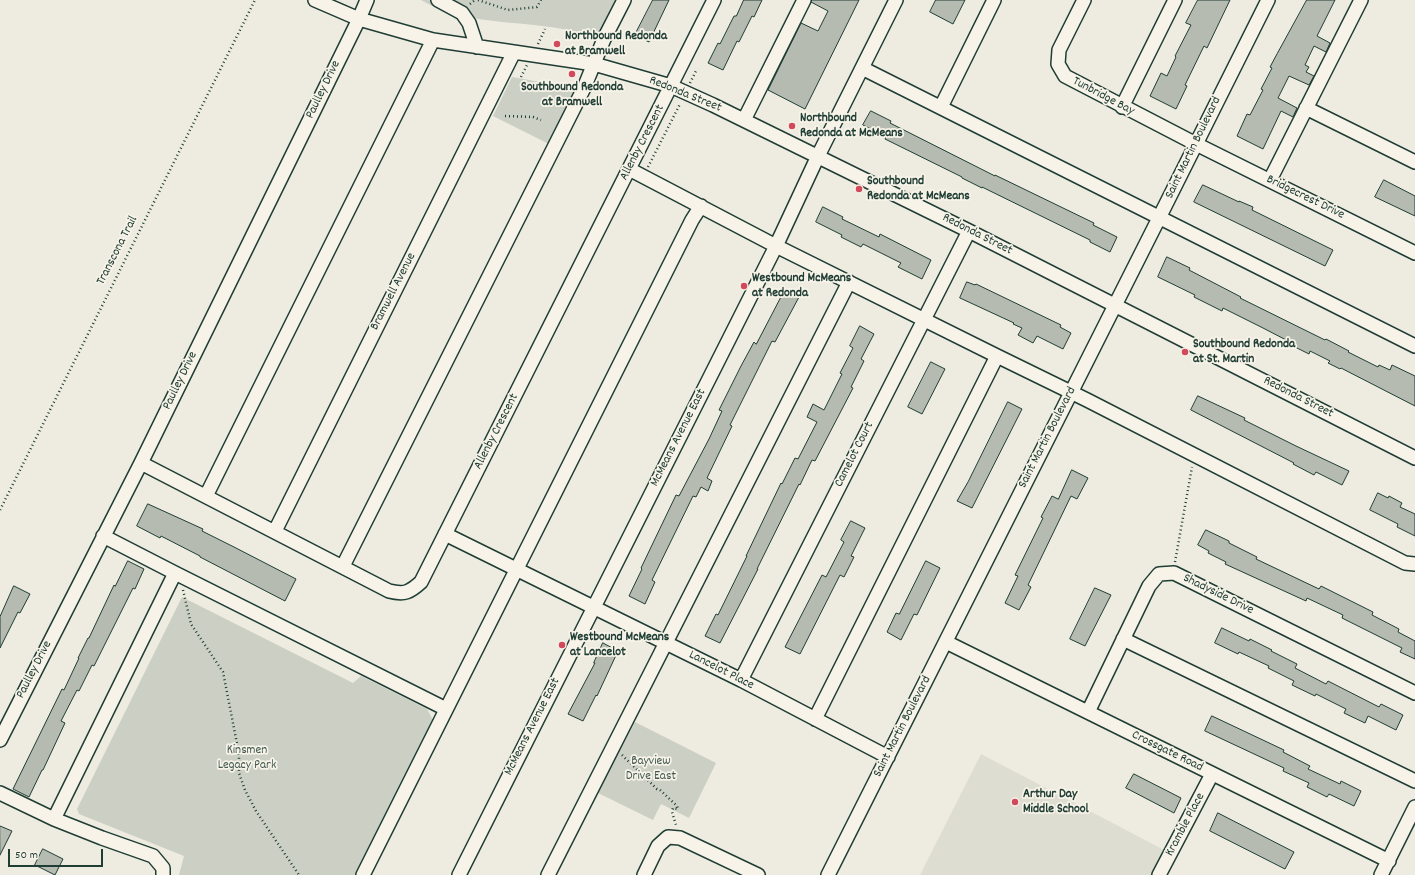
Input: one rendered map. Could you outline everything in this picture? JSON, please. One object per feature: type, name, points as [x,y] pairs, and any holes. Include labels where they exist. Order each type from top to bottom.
[{"type":"street","name":"Redonda Street","points":[[315,0],[359,20],[433,40],[594,64],[671,86],[686,92],[969,231],[1415,458]]},
{"type":"street","name":"Paulley Drive","points":[[0,740],[141,463],[359,20],[367,0]]},
{"type":"street","points":[[438,0],[462,13],[469,23],[476,47]]},
{"type":"street","points":[[343,566],[584,88],[604,39],[624,0]]},
{"type":"street","name":"Allenby Crescent","points":[[141,463],[390,591],[400,594],[412,590],[421,582],[714,0]]},
{"type":"street","points":[[744,120],[804,0]]},
{"type":"street","name":"McMeans Avenue East","points":[[459,875],[776,246],[818,156],[896,0]]},
{"type":"street","points":[[941,107],[994,0]]},
{"type":"street","name":"Tunbridge Bay","points":[[1084,0],[1059,50],[1058,64],[1065,76],[1122,107],[1196,144]]},
{"type":"street","points":[[1122,107],[1175,0]]},
{"type":"street","name":"Saint Martin Boulevard","points":[[828,875],[1268,0]]},
{"type":"street","points":[[1270,180],[1361,0]]},
{"type":"street","points":[[206,496],[433,40]]},
{"type":"street","name":"Bramwell Avenue","points":[[275,531],[514,52]]},
{"type":"street","points":[[862,68],[1415,346]]},
{"type":"street","points":[[1306,108],[1415,162]]},
{"type":"street","name":"Bridgecrest Drive","points":[[1196,144],[1415,253]]},
{"type":"street","points":[[629,169],[776,246],[1071,392],[1405,562],[1415,564]]},
{"type":"street","points":[[363,875],[685,234],[701,206]]},
{"type":"street","name":"Camelot Court","points":[[741,680],[969,231]]},
{"type":"street","points":[[548,875],[849,282]]},
{"type":"street","points":[[815,719],[997,356]]},
{"type":"street","name":"Lancelot Place","points":[[445,534],[741,680],[888,757]]},
{"type":"street","points":[[103,536],[446,709]]},
{"type":"street","name":"Shadyside Drive","points":[[1088,712],[1123,639],[1154,580],[1159,574],[1174,573],[1415,693]]},
{"type":"street","points":[[54,819],[177,574]]},
{"type":"street","points":[[1123,639],[1415,782]]},
{"type":"street","name":"Crossgate Road","points":[[946,642],[1388,861]]},
{"type":"street","name":"Kramble Place","points":[[1159,875],[1212,774]]},
{"type":"street","points":[[0,792],[54,819],[153,856],[163,868],[163,875]]},
{"type":"street","points":[[1382,875],[1415,807]]},
{"type":"street","points":[[644,875],[658,846],[668,837],[678,838],[739,871],[758,875]]},
{"type":"path","name":"Transcona Trail","points":[[0,510],[255,0]]},
{"type":"path","points":[[478,0],[508,10],[537,7],[541,0]]},
{"type":"path","points":[[538,44],[545,29]]},
{"type":"path","points":[[521,77],[528,63]]},
{"type":"path","points":[[643,176],[697,69]]},
{"type":"path","points":[[505,116],[533,117],[541,120]]},
{"type":"path","points":[[1174,573],[1194,455]]},
{"type":"path","points":[[177,574],[191,624],[223,672],[239,754],[239,773],[245,790],[256,811],[299,875]]},
{"type":"path","points":[[610,752],[618,756],[620,753],[677,806],[678,809],[673,808],[672,812],[678,838]]},
{"type":"shaded area","name":"Arthur Day Middle School","points":[[981,754],[1166,851],[1154,875],[920,875]]},
{"type":"green space","points":[[421,0],[616,0],[598,36],[550,27],[491,21],[462,16],[434,7]]},
{"type":"green space","points":[[512,77],[579,89],[551,145],[493,116]]},
{"type":"green space","name":"Kinsmen Legacy Park","points":[[182,597],[353,683],[361,676],[427,709],[433,720],[430,730],[357,875],[179,875],[184,856],[79,814],[77,809]]},
{"type":"green space","name":"Bayview Drive East","points":[[635,722],[716,763],[689,818],[661,804],[653,820],[598,793]]},
{"type":"building","points":[[653,0],[669,0],[649,42],[635,35]]},
{"type":"building","points":[[744,0],[762,0],[739,42],[737,41],[723,70],[708,63],[718,43],[720,44]]},
{"type":"building","points":[[812,0],[859,0],[805,109],[768,90],[801,23],[818,31],[828,11],[811,2]]},
{"type":"building","points":[[936,0],[965,0],[953,24],[930,12]]},
{"type":"building","points":[[1198,0],[1230,0],[1207,48],[1204,46],[1185,85],[1187,86],[1176,109],[1150,96],[1161,73],[1167,76],[1176,57],[1175,56],[1191,25],[1186,23]]},
{"type":"building","points":[[1307,0],[1335,0],[1317,36],[1330,43],[1326,52],[1314,46],[1305,65],[1309,67],[1306,72],[1314,76],[1309,85],[1289,76],[1278,98],[1297,108],[1293,117],[1281,111],[1263,149],[1237,136],[1247,114],[1250,115],[1263,90],[1261,89],[1272,68],[1270,67]]},
{"type":"building","points":[[871,111],[891,121],[890,123],[995,176],[1094,223],[1093,225],[1117,237],[1110,252],[1090,242],[1090,240],[885,139],[886,137],[863,125]]},
{"type":"building","points":[[1384,180],[1415,196],[1415,216],[1375,197]]},
{"type":"building","points":[[1203,185],[1253,207],[1252,210],[1333,250],[1325,266],[1194,202]]},
{"type":"building","points":[[823,207],[843,217],[842,219],[879,237],[880,234],[931,260],[922,279],[898,267],[901,263],[863,244],[861,247],[841,237],[842,235],[816,222]]},
{"type":"building","points":[[1167,257],[1190,268],[1189,270],[1241,297],[1240,298],[1325,340],[1326,339],[1378,367],[1379,365],[1390,370],[1392,365],[1415,376],[1415,406],[1341,368],[1340,369],[1328,363],[1330,361],[1310,351],[1309,354],[1263,328],[1223,308],[1222,311],[1194,297],[1195,295],[1158,277]]},
{"type":"building","points":[[967,282],[976,284],[1061,325],[1060,327],[1071,333],[1063,349],[1037,336],[1033,343],[1018,335],[1022,328],[1013,324],[1014,323],[960,298]]},
{"type":"building","points":[[785,290],[799,297],[775,342],[772,341],[730,425],[732,426],[707,478],[712,481],[708,491],[701,487],[696,497],[693,496],[652,580],[655,582],[645,604],[629,596],[642,569],[641,568],[676,495],[679,496],[709,439],[722,411],[719,410],[741,366],[754,342],[756,344]]},
{"type":"building","points":[[860,326],[874,334],[861,359],[864,361],[851,387],[853,388],[815,461],[812,460],[800,485],[799,484],[720,643],[705,636],[716,614],[718,615],[781,483],[782,484],[795,458],[798,459],[817,422],[807,417],[813,404],[824,410],[842,374],[840,373],[853,348],[850,346]]},
{"type":"building","points":[[931,362],[945,369],[922,414],[908,407]]},
{"type":"building","points":[[1198,396],[1245,418],[1244,420],[1349,471],[1342,485],[1316,472],[1314,475],[1293,464],[1294,463],[1191,410]]},
{"type":"building","points":[[1008,402],[1022,409],[972,508],[957,501]]},
{"type":"building","points":[[1072,470],[1088,478],[1077,499],[1071,496],[1028,585],[1031,587],[1019,610],[1005,603],[1018,576],[1015,575],[1052,496],[1058,499]]},
{"type":"building","points":[[1378,493],[1388,498],[1389,496],[1402,503],[1400,507],[1415,514],[1415,536],[1397,527],[1398,524],[1370,510]]},
{"type":"building","points":[[148,504],[203,529],[202,531],[296,579],[285,601],[161,536],[160,538],[137,526]]},
{"type":"building","points":[[851,521],[865,528],[851,556],[854,557],[844,577],[840,575],[800,654],[785,647],[822,575],[826,577],[844,542],[841,540]]},
{"type":"building","points":[[1206,530],[1257,557],[1256,559],[1319,589],[1321,586],[1373,612],[1372,615],[1399,629],[1398,632],[1415,641],[1415,659],[1400,652],[1402,648],[1342,618],[1343,615],[1307,598],[1306,601],[1225,564],[1226,562],[1208,553],[1209,551],[1198,545]]},
{"type":"building","points":[[128,561],[144,569],[94,666],[92,665],[79,691],[77,690],[61,721],[65,723],[29,797],[13,789],[62,689],[64,690],[114,585],[115,586]]},
{"type":"building","points":[[926,561],[940,568],[917,615],[914,614],[901,640],[887,632],[896,613],[899,614]]},
{"type":"building","points":[[14,586],[30,594],[20,613],[18,612],[0,648],[0,617]]},
{"type":"building","points":[[1095,588],[1111,595],[1085,646],[1070,639]]},
{"type":"building","points":[[1222,628],[1249,641],[1250,639],[1272,650],[1271,651],[1297,664],[1295,668],[1326,684],[1328,681],[1379,707],[1381,704],[1403,715],[1396,730],[1368,716],[1365,723],[1344,713],[1346,709],[1316,694],[1315,696],[1292,685],[1294,681],[1268,668],[1269,666],[1215,643]]},
{"type":"building","points":[[603,643],[618,651],[597,696],[596,695],[583,721],[568,714],[595,663]]},
{"type":"building","points":[[1212,716],[1284,750],[1283,752],[1310,766],[1308,769],[1340,784],[1341,781],[1361,791],[1354,806],[1329,794],[1327,797],[1307,787],[1309,783],[1283,771],[1284,768],[1205,731]]},
{"type":"building","points":[[1134,774],[1181,798],[1174,813],[1126,788]]},
{"type":"building","points":[[1218,813],[1294,852],[1285,869],[1210,831]]},
{"type":"building","points":[[0,826],[12,831],[0,855]]},
{"type":"building","points":[[43,849],[63,859],[55,875],[35,865]]},
{"type":"place","name":"Northbound Redonda at Bramwell","points":[[557,44]]},
{"type":"place","name":"Southbound Redonda at Bramwell","points":[[572,74]]},
{"type":"place","name":"Northbound Redonda at McMeans","points":[[792,126]]},
{"type":"place","name":"Southbound Redonda at McMeans","points":[[859,189]]},
{"type":"place","name":"Westbound McMeans at Redonda","points":[[744,286]]},
{"type":"place","name":"Southbound Redonda at St. Martin","points":[[1185,352]]},
{"type":"place","name":"Westbound McMeans at Lancelot","points":[[562,645]]},
{"type":"place","name":"Arthur Day Middle School","points":[[1015,802]]}]
